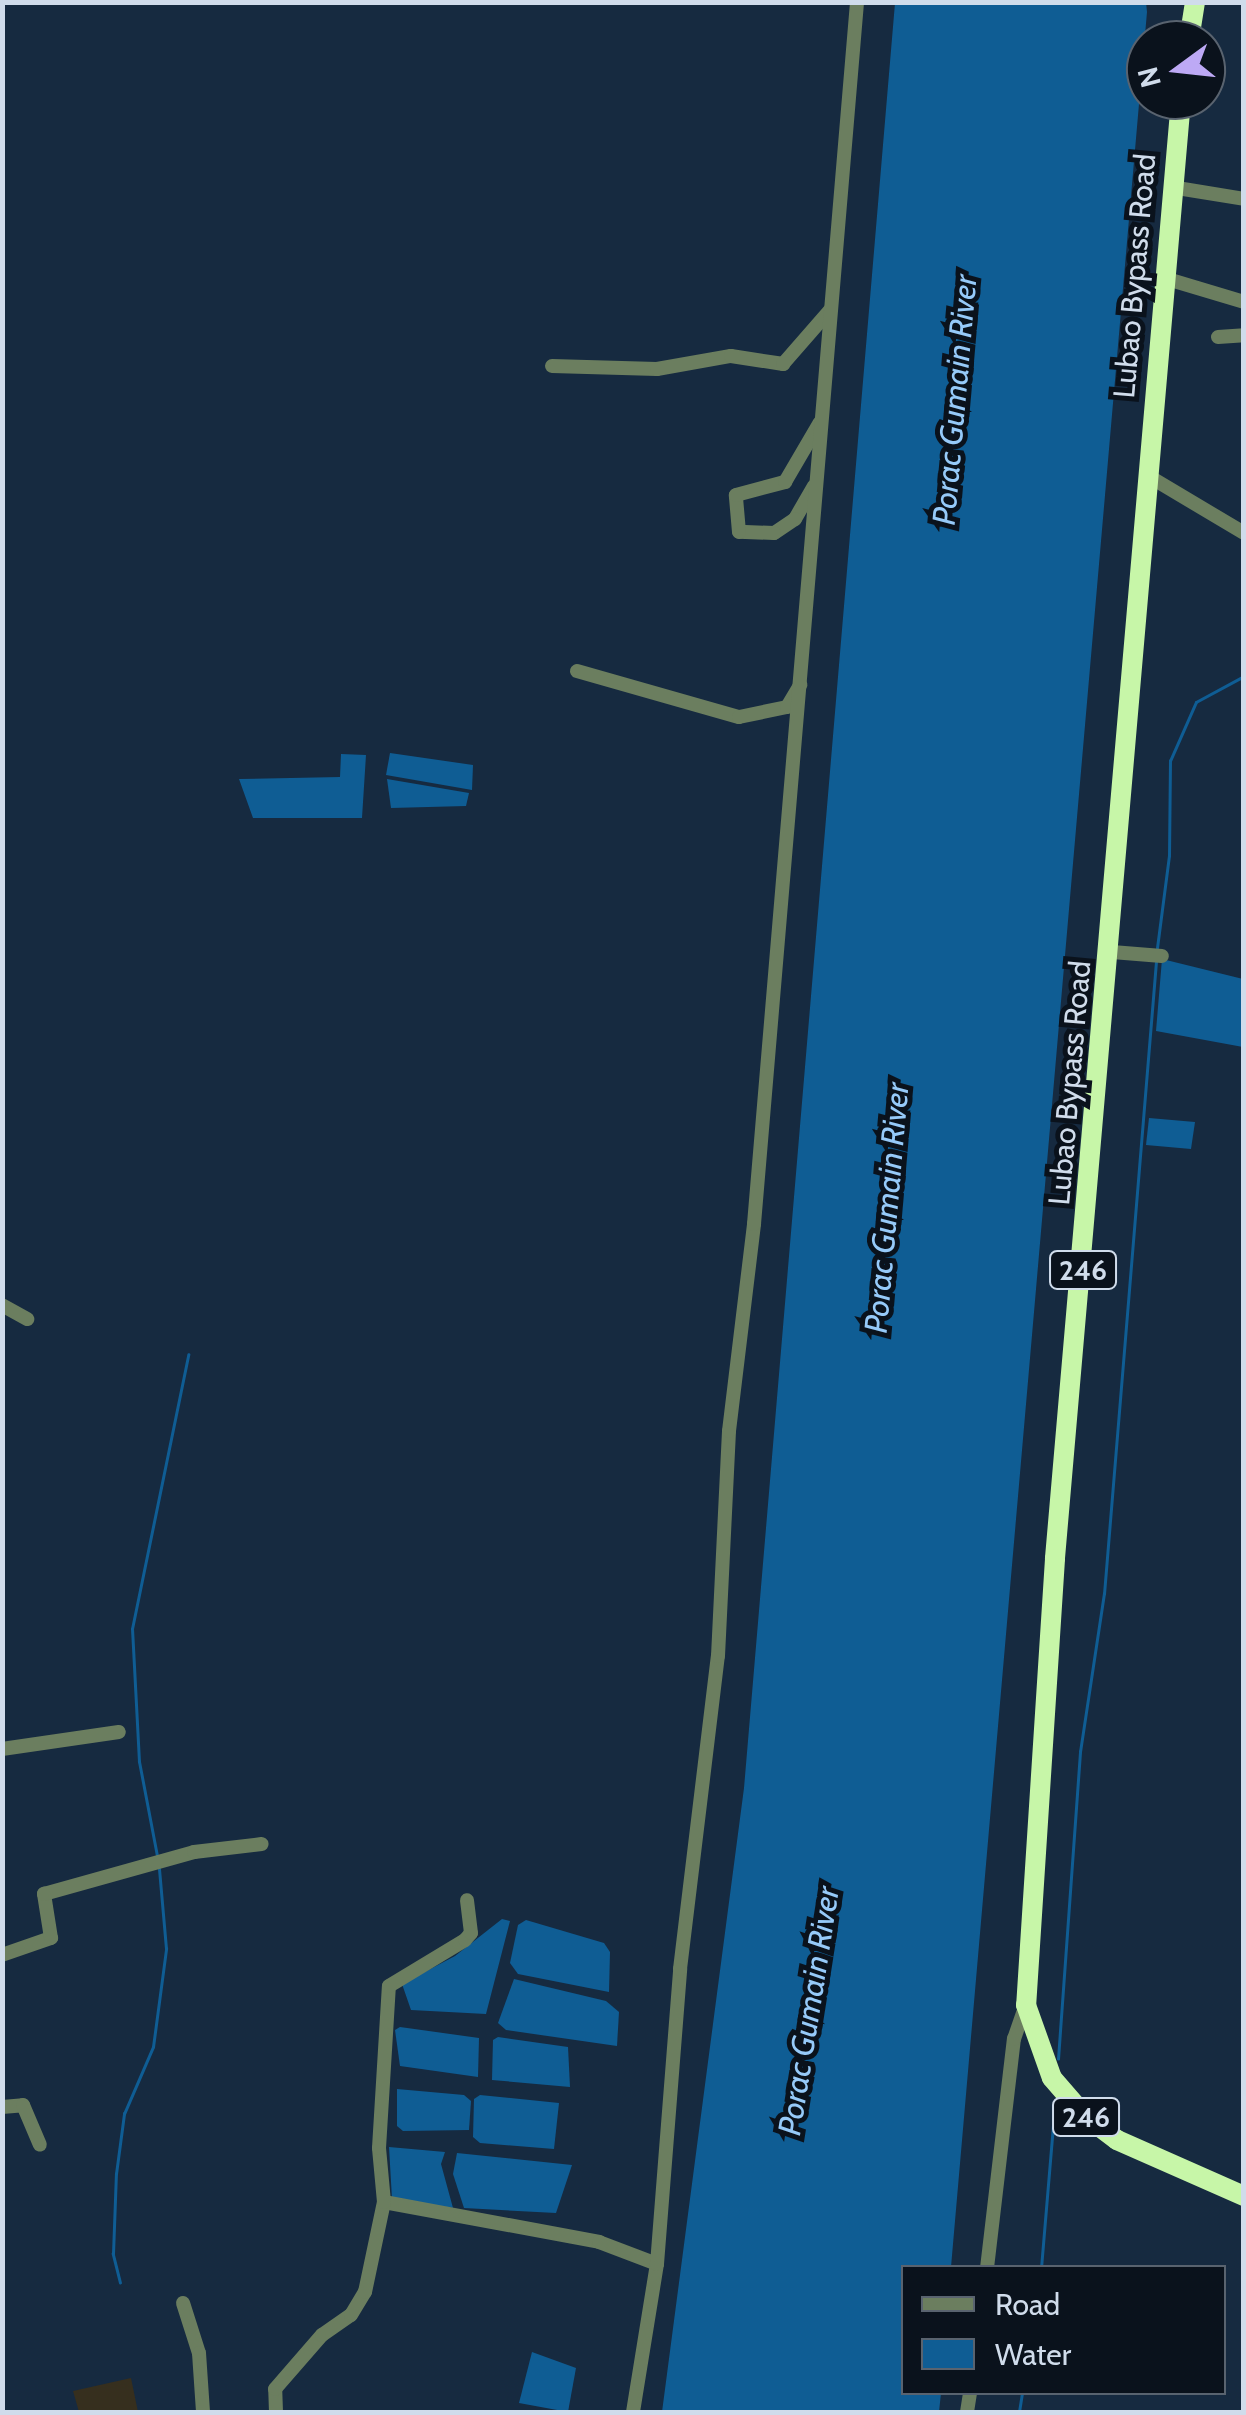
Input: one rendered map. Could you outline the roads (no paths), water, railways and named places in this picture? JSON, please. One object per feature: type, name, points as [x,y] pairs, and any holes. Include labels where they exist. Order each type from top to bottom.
[{"type":"highway","name":"Lubao Bypass Road","points":[[1179,120],[1112,952],[1056,1560],[1026,2005],[1052,2078],[1084,2116],[1116,2140],[1244,2196]]},
{"type":"street","points":[[633,2412],[657,2264],[803,680],[858,2]]},
{"type":"street","points":[[1171,187],[1244,199]]},
{"type":"street","points":[[1164,278],[1244,302]]},
{"type":"street","points":[[552,366],[657,368],[731,356],[784,364],[832,308]]},
{"type":"street","points":[[1218,336],[1244,334]]},
{"type":"street","points":[[816,483],[795,520],[774,533],[739,532],[736,494],[785,482],[823,417]]},
{"type":"street","points":[[1150,478],[1244,533]]},
{"type":"street","points":[[576,672],[739,717],[786,707],[803,680]]},
{"type":"street","points":[[1112,952],[1158,956]]},
{"type":"street","points":[[2,1305],[27,1319]]},
{"type":"street","points":[[2,1749],[119,1732]]},
{"type":"street","points":[[2,1955],[52,1938],[44,1894],[159,1863],[262,1844]]},
{"type":"street","points":[[276,2412],[276,2389],[362,2302],[384,2202],[379,2148],[389,1986],[465,1940],[471,1933],[467,1900]]},
{"type":"street","points":[[988,2265],[1014,2039],[1026,2005]]},
{"type":"street","points":[[2,2107],[22,2104],[40,2145]]},
{"type":"street","points":[[384,2202],[599,2242],[657,2264]]},
{"type":"street","points":[[183,2304],[200,2353],[204,2412]]},
{"type":"water","name":"Porac Gumain River","points":[[1146,2],[1146,20],[1126,20],[1126,120],[1138,120],[951,2265],[901,2265],[901,2395],[941,2395],[939,2412],[662,2412],[744,1788],[895,3]]},
{"type":"water","points":[[390,753],[473,765],[472,790],[386,775]]},
{"type":"water","points":[[341,754],[366,755],[362,818],[253,818],[239,779],[340,777]]},
{"type":"water","points":[[387,779],[469,793],[466,806],[391,808]]},
{"type":"water","points":[[1162,959],[1243,979],[1243,1047],[1156,1031]]},
{"type":"water","points":[[1149,1118],[1195,1122],[1191,1149],[1146,1145]]},
{"type":"water","points":[[502,1919],[510,1921],[486,2014],[411,2010],[402,1984],[455,1956]]},
{"type":"water","points":[[526,1920],[604,1943],[610,1952],[609,1992],[518,1974],[510,1963],[518,1925]]},
{"type":"water","points":[[514,1979],[606,2001],[619,2012],[617,2046],[506,2030],[498,2023]]},
{"type":"water","points":[[400,2027],[479,2038],[478,2077],[400,2066],[395,2030]]},
{"type":"water","points":[[498,2037],[568,2047],[570,2087],[492,2080],[493,2040]]},
{"type":"water","points":[[397,2089],[464,2095],[471,2101],[469,2130],[403,2131],[397,2126]]},
{"type":"water","points":[[480,2095],[559,2103],[554,2149],[480,2143],[473,2137],[474,2099]]},
{"type":"water","points":[[389,2147],[445,2152],[441,2164],[453,2208],[392,2199]]},
{"type":"water","points":[[457,2153],[572,2165],[556,2213],[464,2208],[453,2174]]},
{"type":"water","points":[[532,2352],[576,2368],[568,2412],[519,2403]]},
{"type":"waterway","points":[[1157,948],[1169,856],[1170,761],[1196,702],[1244,676]]},
{"type":"waterway","points":[[1058,2059],[1080,1752],[1104,1594],[1156,961]]},
{"type":"waterway","points":[[157,1856],[139,1762],[132,1629],[188,1355]]},
{"type":"waterway","points":[[120,2283],[113,2254],[116,2174],[124,2114],[153,2047],[166,1949],[159,1869]]},
{"type":"waterway","points":[[1041,2265],[1055,2103]]},
{"type":"waterway","points":[[1019,2412],[1022,2395]]}]
